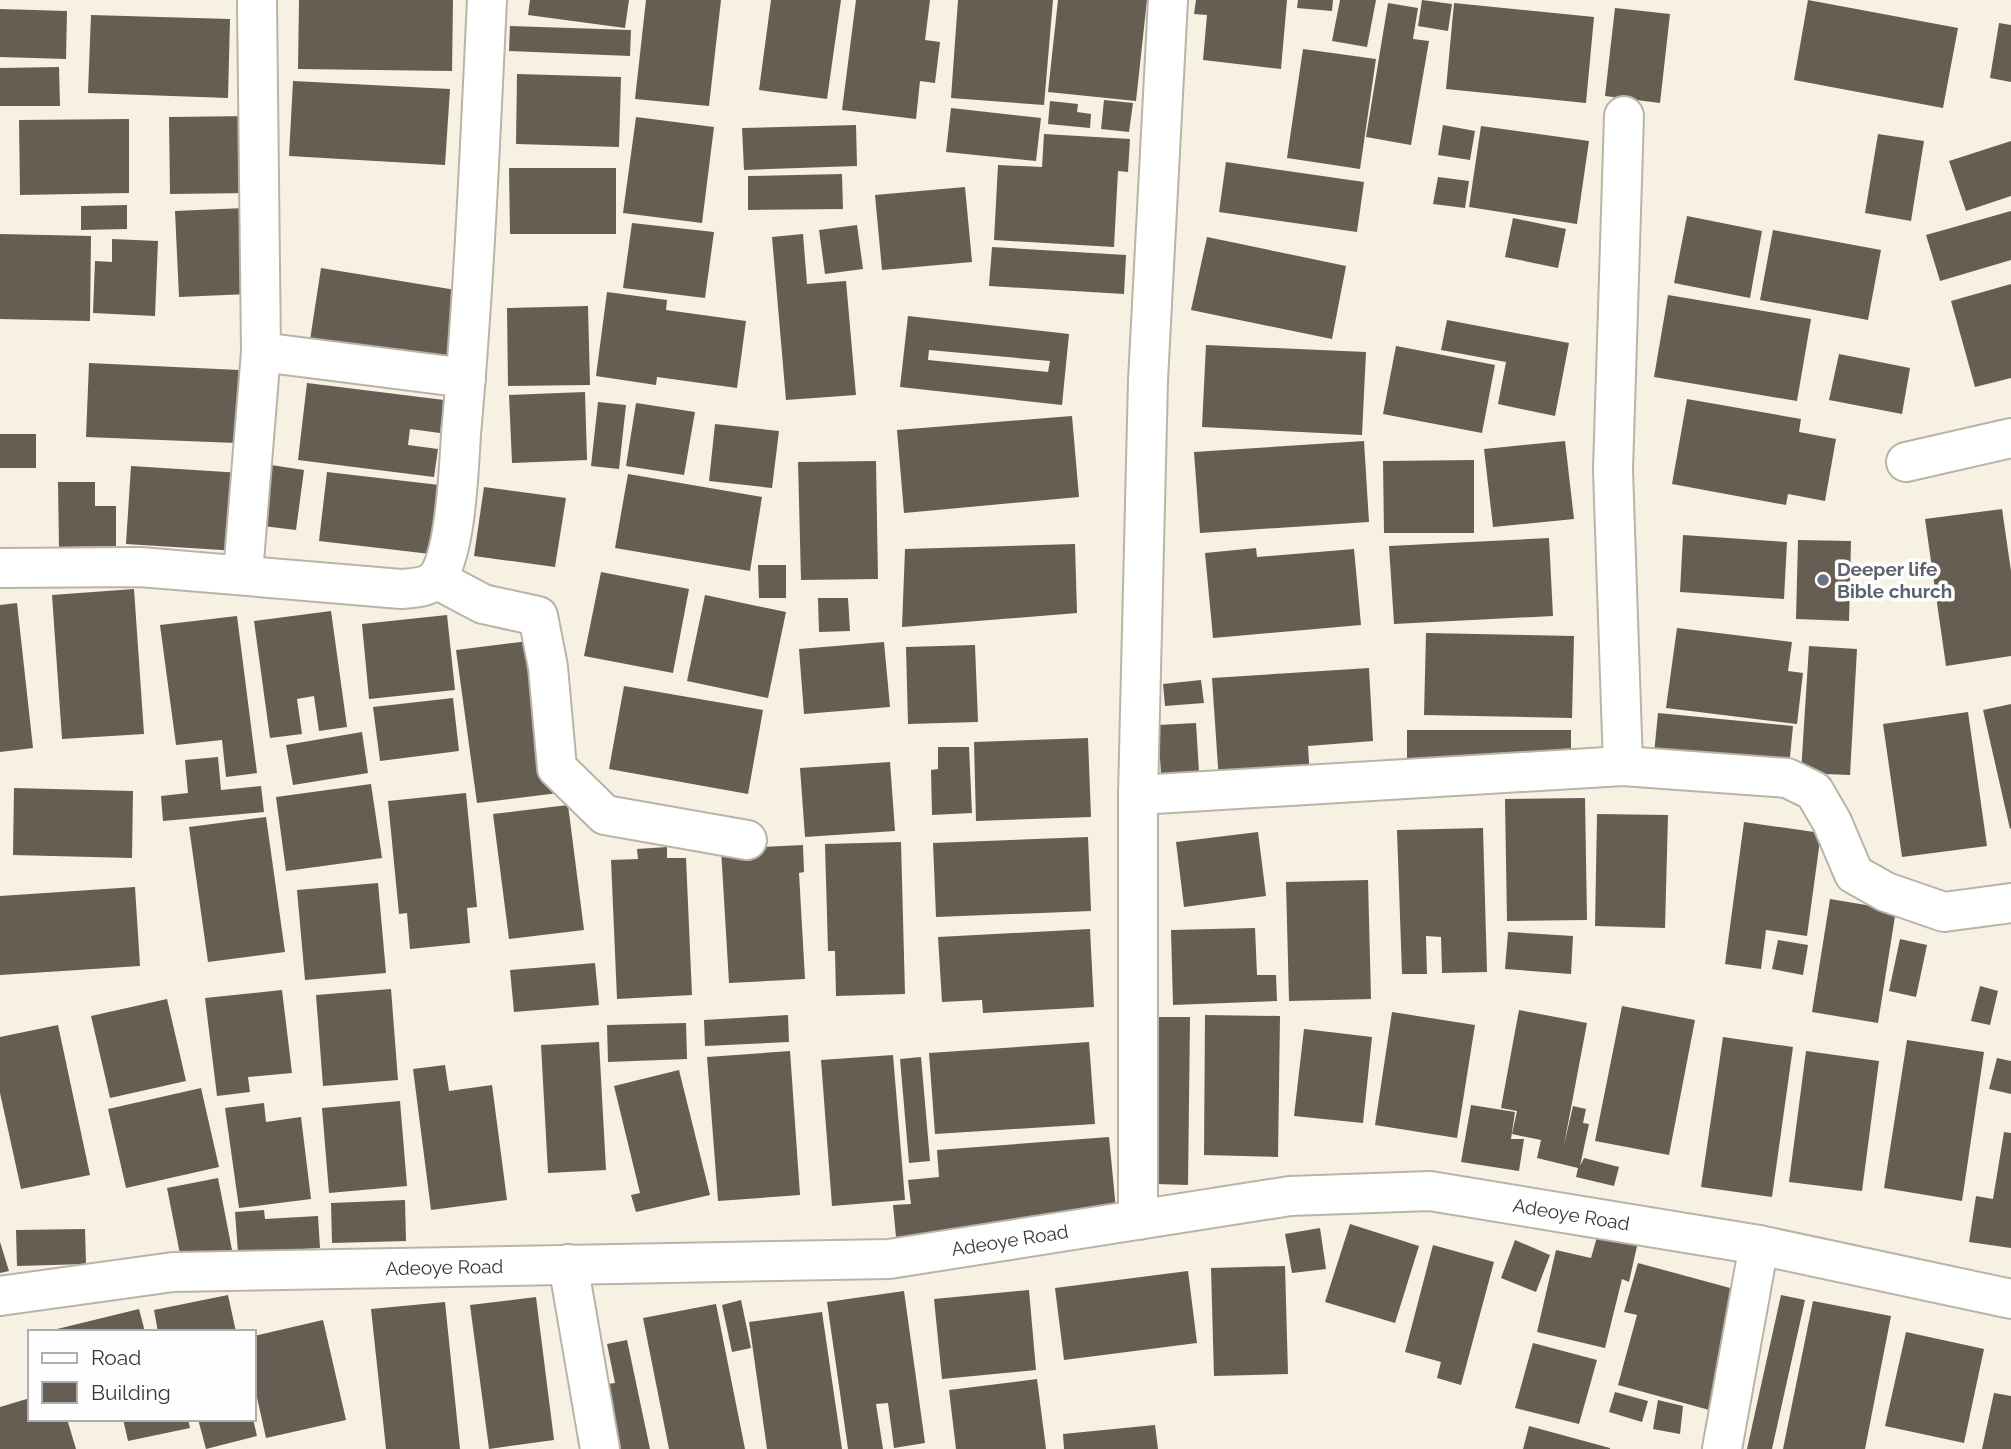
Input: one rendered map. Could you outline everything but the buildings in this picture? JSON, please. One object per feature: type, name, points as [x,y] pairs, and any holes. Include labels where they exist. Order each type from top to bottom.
[{"type":"street","points":[[0,568],[140,567],[243,573],[401,589],[423,587],[436,579],[445,559],[455,511],[466,378],[487,0]]},
{"type":"street","points":[[1138,1220],[1138,795],[1148,380],[1168,0]]},
{"type":"street","points":[[243,573],[261,352],[257,3]]},
{"type":"street","points":[[1623,116],[1613,470],[1623,766]]},
{"type":"street","points":[[261,352],[466,378]]},
{"type":"street","points":[[1906,462],[2011,438]]},
{"type":"street","points":[[436,579],[483,604],[538,616],[548,667],[557,768],[605,816],[747,840]]},
{"type":"street","points":[[1138,795],[1623,766],[1787,778],[1814,790],[1832,821],[1854,874],[1886,892],[1944,912],[2011,903]]},
{"type":"street","name":"Adeoye Road","points":[[0,1296],[173,1272],[889,1259],[1290,1195],[1430,1191],[1759,1245],[2011,1299]]},
{"type":"street","points":[[1722,1449],[1759,1245]]},
{"type":"street","points":[[568,1264],[600,1449]]},
{"type":"place","name":"Deeper life Bible church","points":[[1823,580]]}]
